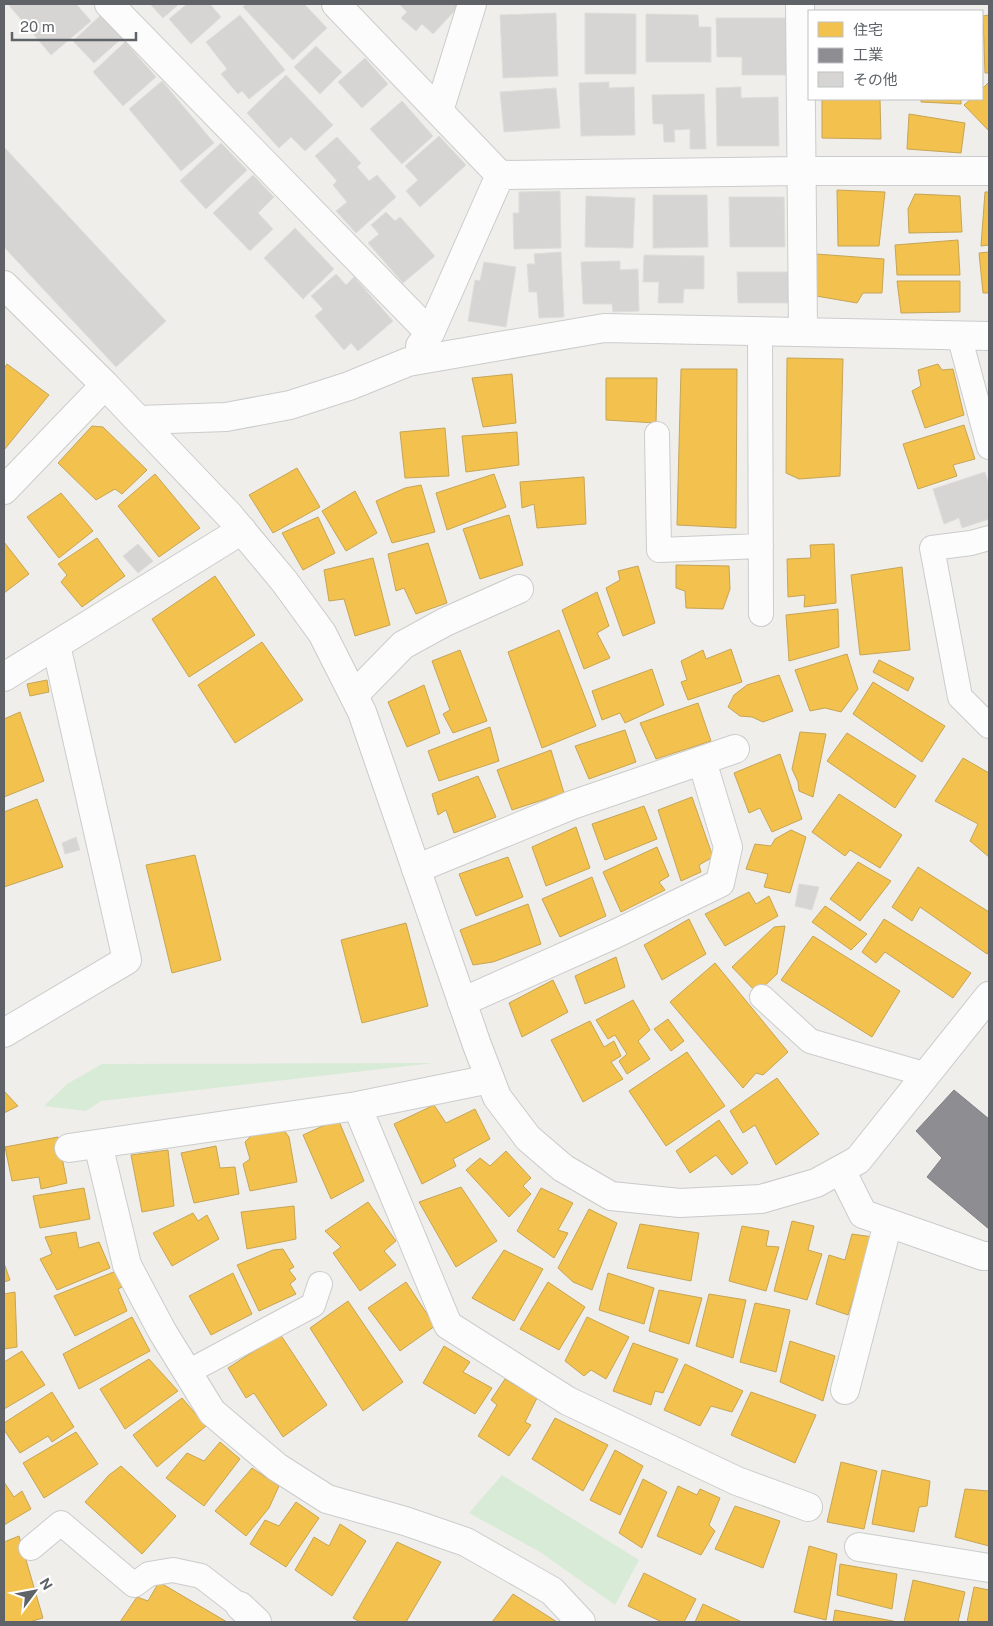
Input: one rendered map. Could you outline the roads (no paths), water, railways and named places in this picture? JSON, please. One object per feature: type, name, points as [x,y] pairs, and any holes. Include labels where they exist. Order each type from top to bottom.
[{"type":"street","points":[[109,4],[430,333]]},
{"type":"street","points":[[336,4],[500,175],[801,171],[989,171]]},
{"type":"street","points":[[439,111],[472,4]]},
{"type":"street","points":[[800,4],[802,331]]},
{"type":"street","points":[[408,362],[430,333],[500,175]]},
{"type":"street","points":[[4,284],[139,420],[242,530],[284,581],[322,633],[362,712],[462,1002],[497,1097],[528,1138],[563,1168],[611,1196],[680,1203],[761,1199],[816,1183],[858,1160],[989,996]]},
{"type":"street","points":[[139,420],[226,416],[290,404],[350,386],[408,362],[604,328],[989,336]]},
{"type":"street","points":[[4,490],[105,385]]},
{"type":"street","points":[[4,677],[242,530]]},
{"type":"street","points":[[354,695],[403,645],[445,622],[519,589]]},
{"type":"street","points":[[4,1033],[127,960],[56,645]]},
{"type":"street","points":[[416,869],[572,805],[735,749]]},
{"type":"street","points":[[462,1002],[615,934],[720,883],[728,848],[702,761]]},
{"type":"street","points":[[69,1148],[357,1106],[490,1079]]},
{"type":"street","points":[[357,1106],[448,1325],[568,1401],[737,1481],[808,1507]]},
{"type":"street","points":[[98,1144],[127,1265],[162,1331],[212,1412],[277,1467],[327,1499],[405,1521],[466,1542],[552,1591],[581,1622]]},
{"type":"street","points":[[841,1170],[863,1214],[984,1256],[989,1256]]},
{"type":"street","points":[[845,1390],[888,1222]]},
{"type":"street","points":[[859,1547],[989,1568]]},
{"type":"lane","points":[[760,331],[761,614]]},
{"type":"lane","points":[[959,335],[989,447]]},
{"type":"lane","points":[[657,434],[658,550],[761,546]]},
{"type":"lane","points":[[989,538],[971,543],[932,548],[960,698],[989,726]]},
{"type":"lane","points":[[762,997],[810,1041],[927,1075]]},
{"type":"lane","points":[[188,1372],[313,1305],[320,1284]]},
{"type":"lane","points":[[31,1548],[61,1523],[134,1585],[149,1574],[174,1570],[201,1576],[248,1614]]}]
